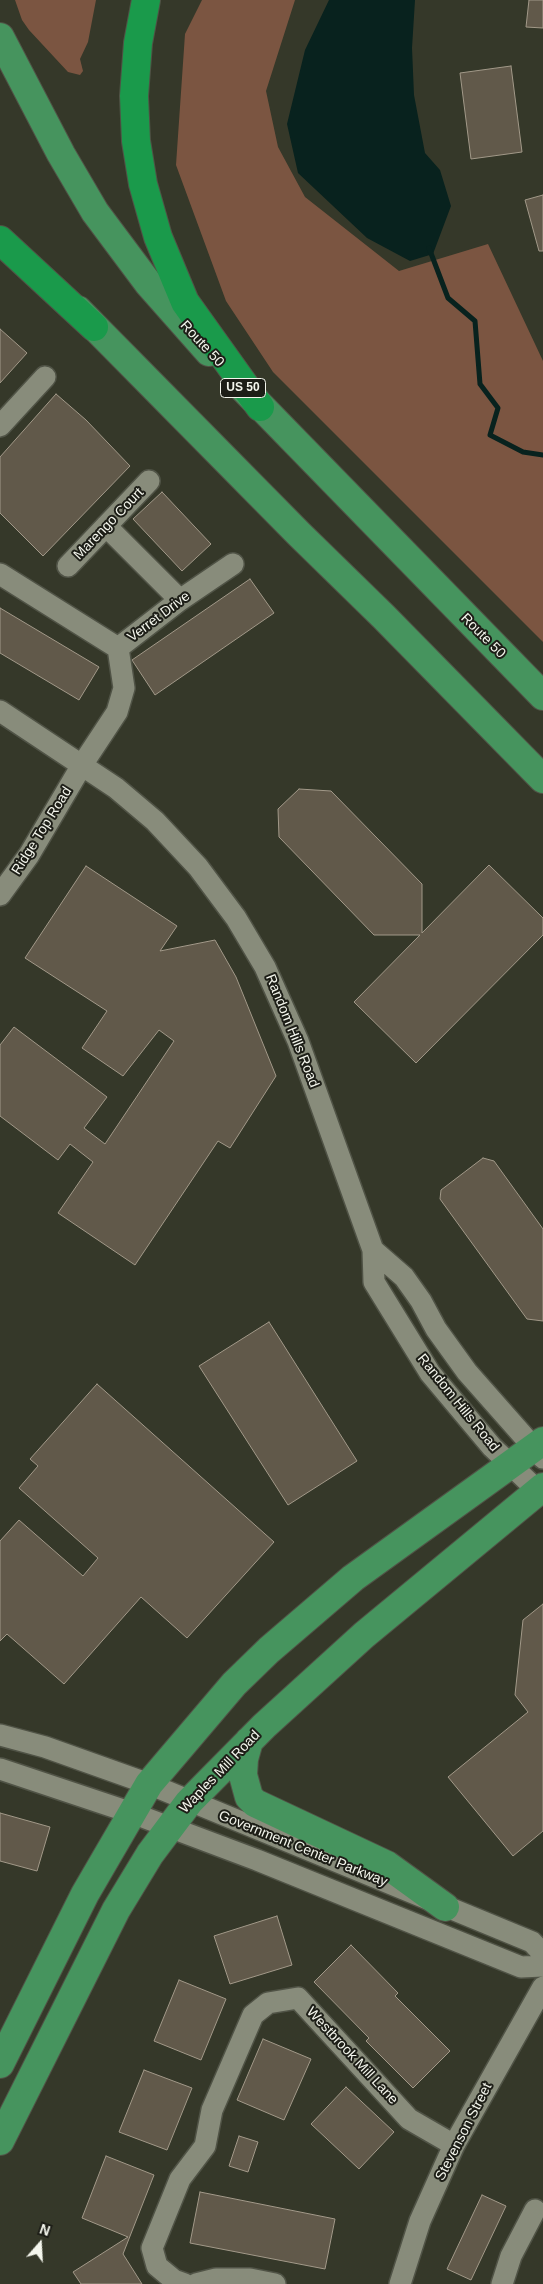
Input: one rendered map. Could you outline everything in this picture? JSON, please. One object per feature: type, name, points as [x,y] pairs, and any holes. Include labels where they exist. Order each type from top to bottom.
[{"type":"highway","points":[[146,0],[138,43],[134,96],[136,141],[143,184],[158,237],[185,302],[260,407]]},
{"type":"highway","points":[[0,240],[94,328]]},
{"type":"main road","name":"Route 50","points":[[0,37],[61,154],[105,226],[154,291],[260,407],[543,696]]},
{"type":"main road","points":[[0,225],[94,328],[299,534],[384,616],[543,779]]},
{"type":"main road","points":[[0,2064],[85,1894],[149,1784],[234,1684],[282,1638],[352,1578],[511,1464],[540,1449]]},
{"type":"main road","name":"Waples Mill Road","points":[[0,2141],[116,1910],[133,1880],[169,1827],[189,1802],[250,1741],[364,1635],[540,1489]]},
{"type":"main road","points":[[250,1741],[244,1759],[243,1775],[249,1797],[255,1803],[387,1865],[445,1907]]},
{"type":"street","points":[[0,426],[45,377]]},
{"type":"street","name":"Marengo Court","points":[[68,566],[149,481]]},
{"type":"street","points":[[106,526],[180,600]]},
{"type":"street","name":"Verret Drive","points":[[82,765],[117,712],[124,688],[118,648],[180,600],[233,564]]},
{"type":"street","points":[[0,574],[118,648]]},
{"type":"street","name":"Random Hills Road","points":[[0,711],[116,788],[155,821],[198,867],[236,918],[265,967],[282,1001],[349,1178],[374,1250],[374,1282],[403,1332],[430,1373],[492,1447],[540,1489]]},
{"type":"street","name":"Ridge Top Road","points":[[0,895],[29,855],[82,765]]},
{"type":"street","name":"Random Hills Road","points":[[374,1250],[404,1277],[421,1301],[436,1329],[468,1372],[540,1449]]},
{"type":"street","name":"Government Center Parkway","points":[[0,1735],[45,1747],[149,1784],[532,1942],[543,1954]]},
{"type":"street","name":"Government Center Parkway","points":[[0,1770],[132,1813],[257,1860],[521,1968],[543,1966]]},
{"type":"street","name":"Stevenson Street","points":[[400,2284],[420,2221],[454,2145],[543,1987]]},
{"type":"street","name":"Westbrook Mill Lane","points":[[185,2284],[174,2280],[157,2266],[152,2248],[180,2179],[205,2146],[212,2110],[253,2015],[268,2003],[298,1998],[409,2119],[454,2145]]},
{"type":"street","points":[[502,2284],[511,2256],[535,2210]]},
{"type":"street","points":[[196,2284],[216,2279],[250,2279],[275,2284]]},
{"type":"shaded area","points":[[15,0],[96,0],[88,42],[80,59],[83,71],[80,75],[68,72],[29,30],[22,20]]},
{"type":"shaded area","points":[[202,0],[295,0],[266,91],[278,147],[305,197],[399,271],[488,244],[543,361],[543,642],[273,372],[226,301],[176,165],[185,34]]},
{"type":"water","points":[[329,0],[415,0],[412,48],[414,95],[425,153],[440,170],[451,206],[433,254],[410,261],[367,238],[298,173],[287,124],[305,50]]},
{"type":"building","points":[[529,0],[543,0],[543,28],[526,27]]},
{"type":"building","points":[[511,66],[522,152],[471,159],[460,73]]},
{"type":"building","points":[[543,195],[543,251],[539,251],[525,200]]},
{"type":"building","points":[[0,329],[27,353],[0,383]]},
{"type":"building","points":[[56,394],[86,420],[130,466],[43,556],[0,513],[0,457]]},
{"type":"building","points":[[162,492],[211,544],[182,571],[133,519]]},
{"type":"building","points":[[250,579],[274,613],[155,695],[132,660]]},
{"type":"building","points":[[0,608],[99,667],[79,700],[0,653]]},
{"type":"building","points":[[299,789],[331,791],[422,884],[422,933],[489,865],[543,918],[543,935],[416,1063],[354,1002],[420,935],[374,935],[279,837],[278,809]]},
{"type":"building","points":[[86,866],[177,926],[160,951],[215,940],[236,977],[276,1076],[230,1148],[218,1141],[135,1265],[58,1213],[93,1162],[70,1144],[58,1160],[0,1116],[0,1045],[14,1027],[107,1097],[84,1128],[105,1144],[174,1041],[159,1030],[123,1076],[82,1048],[107,1011],[25,958]]},
{"type":"building","points":[[483,1158],[494,1161],[543,1229],[543,1321],[527,1319],[440,1199],[441,1190]]},
{"type":"building","points":[[269,1322],[357,1461],[288,1505],[199,1366]]},
{"type":"building","points":[[97,1384],[274,1542],[187,1638],[141,1597],[64,1684],[7,1634],[0,1641],[0,1541],[19,1520],[83,1576],[98,1558],[19,1488],[38,1466],[30,1459]]},
{"type":"building","points":[[543,1604],[543,1831],[513,1856],[448,1777],[528,1712],[515,1695],[523,1620]]},
{"type":"building","points":[[0,1813],[50,1827],[37,1871],[0,1861]]},
{"type":"building","points":[[277,1916],[292,1965],[230,1984],[214,1936]]},
{"type":"building","points":[[351,1945],[398,1993],[395,1996],[450,2051],[413,2088],[366,2041],[369,2038],[314,1982]]},
{"type":"building","points":[[179,1980],[226,1999],[201,2060],[154,2041]]},
{"type":"building","points":[[263,2039],[311,2059],[284,2120],[237,2100]]},
{"type":"building","points":[[144,2070],[192,2088],[167,2150],[119,2132]]},
{"type":"building","points":[[346,2087],[394,2132],[359,2169],[311,2124]]},
{"type":"building","points":[[239,2136],[258,2142],[248,2172],[229,2166]]},
{"type":"building","points":[[106,2156],[154,2175],[123,2254],[142,2284],[81,2284],[73,2272],[128,2237],[82,2218]]},
{"type":"building","points":[[200,2192],[335,2219],[325,2269],[190,2243]]},
{"type":"building","points":[[482,2195],[506,2206],[471,2280],[447,2269]]},
{"type":"waterway","points":[[429,248],[448,298],[475,321],[480,384],[498,408],[490,435],[523,452],[543,455]]}]
